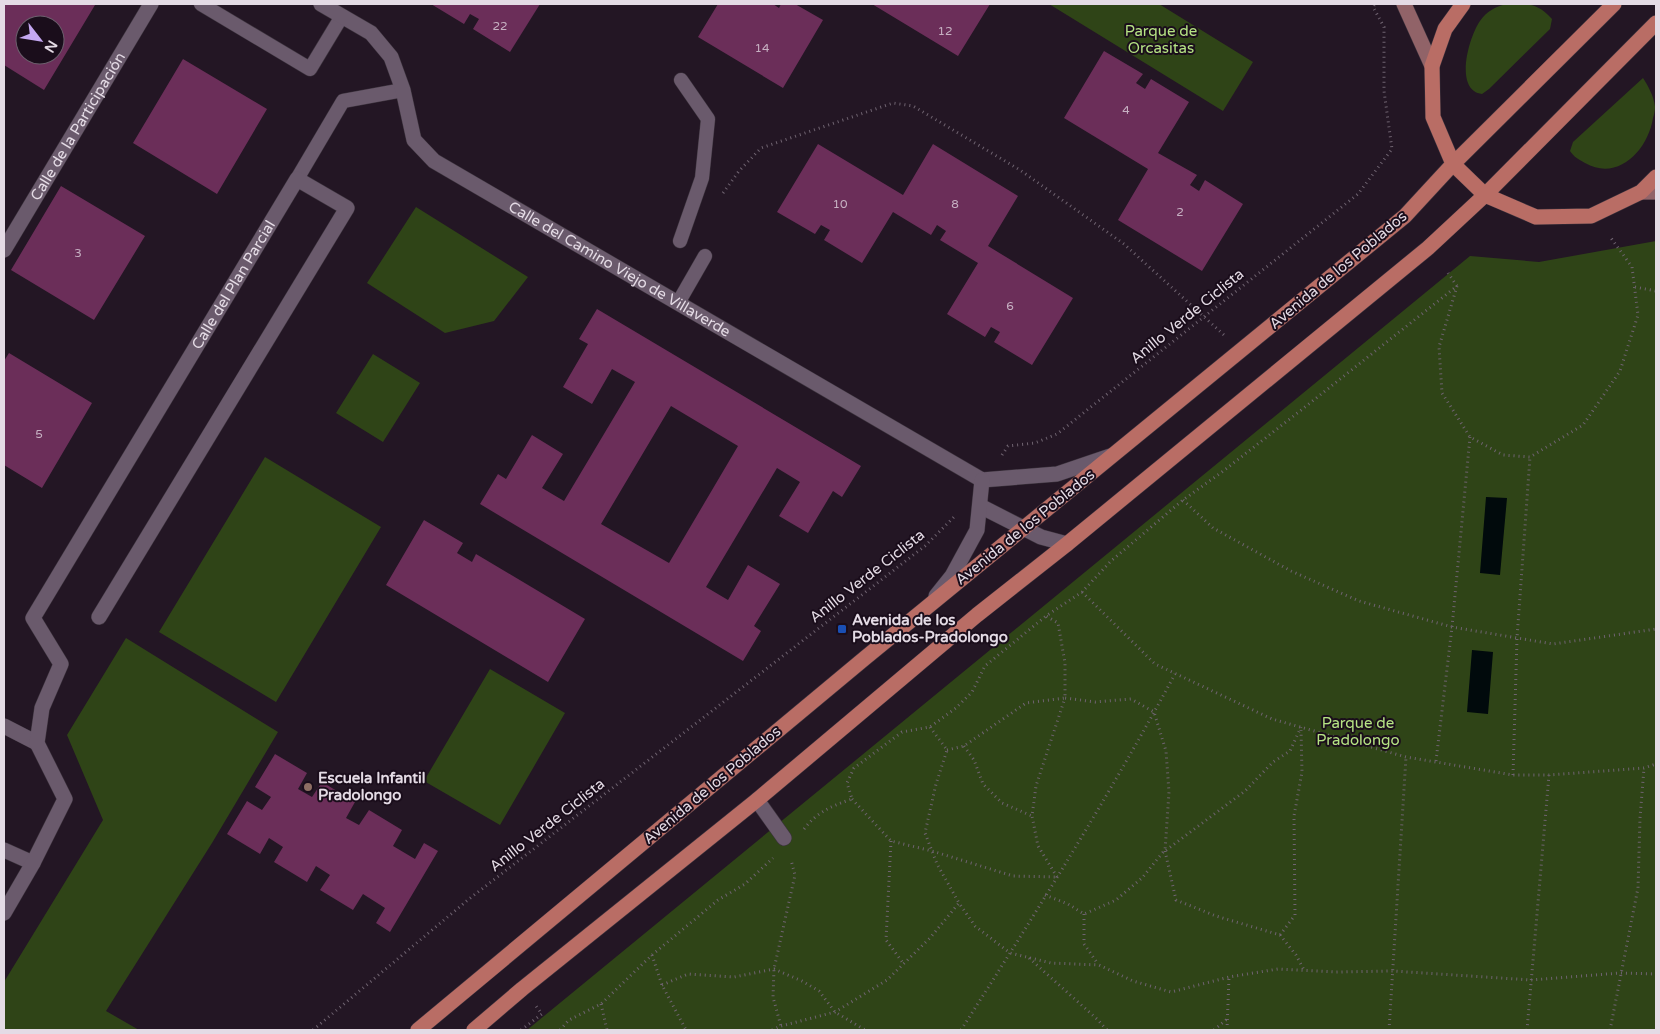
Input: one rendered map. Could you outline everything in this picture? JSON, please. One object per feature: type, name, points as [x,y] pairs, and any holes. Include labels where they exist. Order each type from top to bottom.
[{"type":"main road","points":[[1404,4],[1432,66]]},
{"type":"main road","points":[[1463,4],[1444,29],[1432,66],[1433,117],[1454,164],[1485,195],[1536,217],[1592,216],[1649,192],[1656,176]]},
{"type":"main road","name":"Avenida de los Poblados","points":[[418,1030],[925,609],[1405,216],[1454,164],[1614,4]]},
{"type":"main road","points":[[474,1030],[522,989],[757,800],[978,615],[1428,248],[1485,195],[1656,23]]},
{"type":"street","name":"Calle de la Participación","points":[[4,250],[150,4]]},
{"type":"street","name":"Calle del Camino Viejo de Villaverde","points":[[321,4],[371,33],[391,57],[403,90],[414,140],[434,161],[982,480]]},
{"type":"street","points":[[99,617],[347,208],[297,179]]},
{"type":"street","name":"Calle del Plan Parcial","points":[[37,743],[42,708],[61,664],[33,618],[297,179]]},
{"type":"street","points":[[925,609],[952,576],[976,530],[982,480],[1057,474],[1111,456]]},
{"type":"street","points":[[980,506],[1041,537],[1067,544]]},
{"type":"street","points":[[4,726],[37,743],[64,799],[34,863],[4,913]]},
{"type":"street","points":[[757,800],[784,838]]},
{"type":"street","points":[[4,850],[34,863]]},
{"type":"lane","points":[[201,4],[310,69],[342,16]]},
{"type":"lane","points":[[680,241],[702,178],[708,119],[681,80]]},
{"type":"lane","points":[[297,179],[343,101],[403,90]]},
{"type":"lane","points":[[678,302],[705,256]]},
{"type":"path","name":"Anillo Verde Ciclista","points":[[982,480],[1008,446],[1035,442],[1057,434],[1358,194],[1392,148],[1384,91],[1384,28],[1373,7],[1375,4]]},
{"type":"path","points":[[720,196],[738,171],[760,148],[893,103],[913,106],[1020,170],[1124,244],[1241,350]]},
{"type":"path","points":[[1457,286],[1440,347],[1442,392],[1470,437],[1503,455],[1530,457],[1583,425],[1620,371],[1638,315],[1632,267],[1611,238]]},
{"type":"path","points":[[1448,273],[1457,286]]},
{"type":"path","points":[[1057,877],[1013,876],[932,851],[891,841],[852,799],[847,783],[854,768],[902,732],[930,727],[956,708],[972,692],[985,666],[1046,616],[1082,592],[1111,561],[1183,500],[1222,472],[1457,286]]},
{"type":"path","points":[[1634,287],[1656,291]]},
{"type":"path","points":[[1436,761],[1452,627],[1470,437]]},
{"type":"path","points":[[1513,775],[1517,638],[1530,457]]},
{"type":"path","points":[[1183,500],[1213,528],[1291,571],[1359,601],[1452,627],[1553,644],[1656,629]]},
{"type":"path","name":"Anillo Verde Ciclista","points":[[313,1030],[469,899],[925,546],[958,512]]},
{"type":"path","points":[[1082,592],[1154,664],[1272,719],[1406,757],[1513,775],[1550,775],[1644,768],[1656,764]]},
{"type":"path","points":[[1046,616],[1058,623],[1065,663],[1065,698],[1036,786],[1032,816],[1038,846],[1057,877]]},
{"type":"path","points":[[961,1030],[1136,746],[1175,674]]},
{"type":"path","points":[[947,750],[964,746],[1026,703],[1065,698],[1095,702],[1131,699],[1154,712],[1166,751],[1169,792],[1165,851],[1176,900],[1216,916],[1280,935],[1296,955],[1304,970]]},
{"type":"path","points":[[930,727],[947,750]]},
{"type":"path","points":[[1084,914],[1116,900],[1142,878],[1165,851],[1245,792],[1273,762],[1290,751],[1300,727]]},
{"type":"path","points":[[1280,935],[1295,915],[1294,816],[1302,772],[1300,727]]},
{"type":"path","points":[[964,746],[974,760],[983,784],[1002,803],[1032,816]]},
{"type":"path","points":[[947,750],[936,784],[926,833],[937,864],[959,903],[975,926],[1010,953],[1051,963],[1098,965],[1133,981],[1171,992],[1229,976],[1278,969],[1393,972],[1531,980],[1620,973],[1656,974]]},
{"type":"path","points":[[1389,1030],[1406,757]]},
{"type":"path","points":[[1610,1030],[1638,888],[1644,768]]},
{"type":"path","points":[[1527,1030],[1550,775]]},
{"type":"path","points":[[784,838],[796,840],[811,820],[826,808],[852,799]]},
{"type":"path","points":[[560,1030],[569,1020],[601,1004],[652,955],[718,900],[745,884],[772,858],[784,838]]},
{"type":"path","points":[[782,1028],[773,998],[774,969],[795,875],[784,838]]},
{"type":"path","points":[[891,841],[886,940],[903,963]]},
{"type":"path","points":[[1045,895],[1068,904],[1084,914]]},
{"type":"path","points":[[772,1030],[835,1012],[887,980],[930,938],[959,903]]},
{"type":"path","points":[[1084,914],[1084,944],[1098,965]]},
{"type":"path","points":[[652,955],[662,985],[686,1030]]},
{"type":"path","points":[[1028,958],[1107,1030]]},
{"type":"path","points":[[662,985],[688,974],[734,977],[774,969],[802,981],[819,991],[835,1012],[865,1030]]},
{"type":"path","points":[[1227,1030],[1229,976]]},
{"type":"path","points":[[601,1004],[607,1030]]},
{"type":"path","points":[[1214,1030],[1227,1018]]},
{"type":"green space","name":"Parque de Orcasitas","points":[[1049,4],[1159,4],[1253,62],[1223,111]]},
{"type":"green space","points":[[1506,4],[1526,4],[1541,9],[1552,19],[1550,29],[1489,89],[1482,94],[1477,93],[1469,85],[1466,77],[1467,57],[1472,36],[1480,21],[1488,12]]},
{"type":"green space","points":[[1643,78],[1652,95],[1655,108],[1650,130],[1638,151],[1630,160],[1620,166],[1609,168],[1597,168],[1575,156],[1570,151],[1573,142]]},
{"type":"green space","points":[[416,207],[528,277],[494,321],[445,333],[367,283]]},
{"type":"green space","name":"Parque de Pradolongo","points":[[1656,241],[1656,1030],[527,1030],[1470,256],[1539,262]]},
{"type":"green space","points":[[373,354],[420,383],[383,442],[336,413]]},
{"type":"green space","points":[[265,457],[381,527],[276,702],[159,632]]},
{"type":"green space","points":[[126,638],[278,732],[212,843],[106,1011],[139,1030],[4,1030],[4,982],[103,820],[67,735]]},
{"type":"green space","points":[[490,669],[565,713],[500,825],[424,781]]},
{"type":"shaded area","points":[[1486,497],[1507,498],[1500,575],[1480,573]]},
{"type":"shaded area","points":[[1472,650],[1493,652],[1488,714],[1467,712]]},
{"type":"building","points":[[4,4],[95,5],[65,55],[65,15],[15,15],[15,65],[59,65],[44,90],[4,65]]},
{"type":"building","points":[[431,4],[540,4],[510,52],[473,29],[479,19],[470,14],[464,24]]},
{"type":"building","points":[[718,4],[773,4],[779,8],[781,4],[795,4],[823,20],[783,88],[698,37]]},
{"type":"building","points":[[872,4],[990,4],[958,56]]},
{"type":"building","points":[[1104,51],[1143,74],[1136,83],[1145,89],[1151,79],[1189,102],[1158,153],[1197,175],[1190,185],[1199,191],[1205,180],[1243,204],[1202,271],[1118,220],[1148,169],[1064,118]]},
{"type":"building","points":[[183,59],[267,109],[217,194],[133,143]]},
{"type":"building","points":[[818,144],[903,195],[933,144],[1018,196],[988,246],[1073,298],[1032,365],[994,342],[1000,332],[991,327],[985,337],[947,314],[978,263],[940,240],[946,231],[937,225],[931,235],[893,212],[862,263],[824,240],[830,230],[821,225],[815,234],[777,212]]},
{"type":"building","points":[[61,186],[145,236],[94,320],[11,270]]},
{"type":"building","points":[[597,309],[861,466],[842,497],[833,491],[808,533],[779,516],[800,482],[777,468],[706,587],[728,600],[748,565],[780,584],[754,626],[761,631],[743,661],[480,504],[498,474],[506,479],[532,435],[563,454],[542,488],[564,501],[635,382],[612,369],[592,404],[563,387],[588,344],[579,339]],"holes":[[[671,406],[738,446],[669,563],[601,524]]]},
{"type":"building","points":[[9,353],[92,403],[42,488],[4,465],[4,361]]},
{"type":"building","points":[[424,520],[463,543],[457,553],[472,562],[476,554],[585,619],[548,682],[386,585]]},
{"type":"building","points":[[275,754],[307,773],[298,789],[312,797],[322,782],[355,802],[346,818],[359,825],[369,810],[402,830],[393,846],[415,859],[424,843],[438,851],[390,932],[376,923],[385,908],[363,894],[353,910],[320,890],[330,875],[316,866],[307,882],[274,862],[283,847],[269,838],[260,854],[227,834],[247,801],[262,810],[271,797],[255,787]]},
{"type":"place","name":"Avenida de los Poblados-Pradolongo","points":[[842,629]]},
{"type":"place","name":"Escuela Infantil Pradolongo","points":[[308,787]]}]
